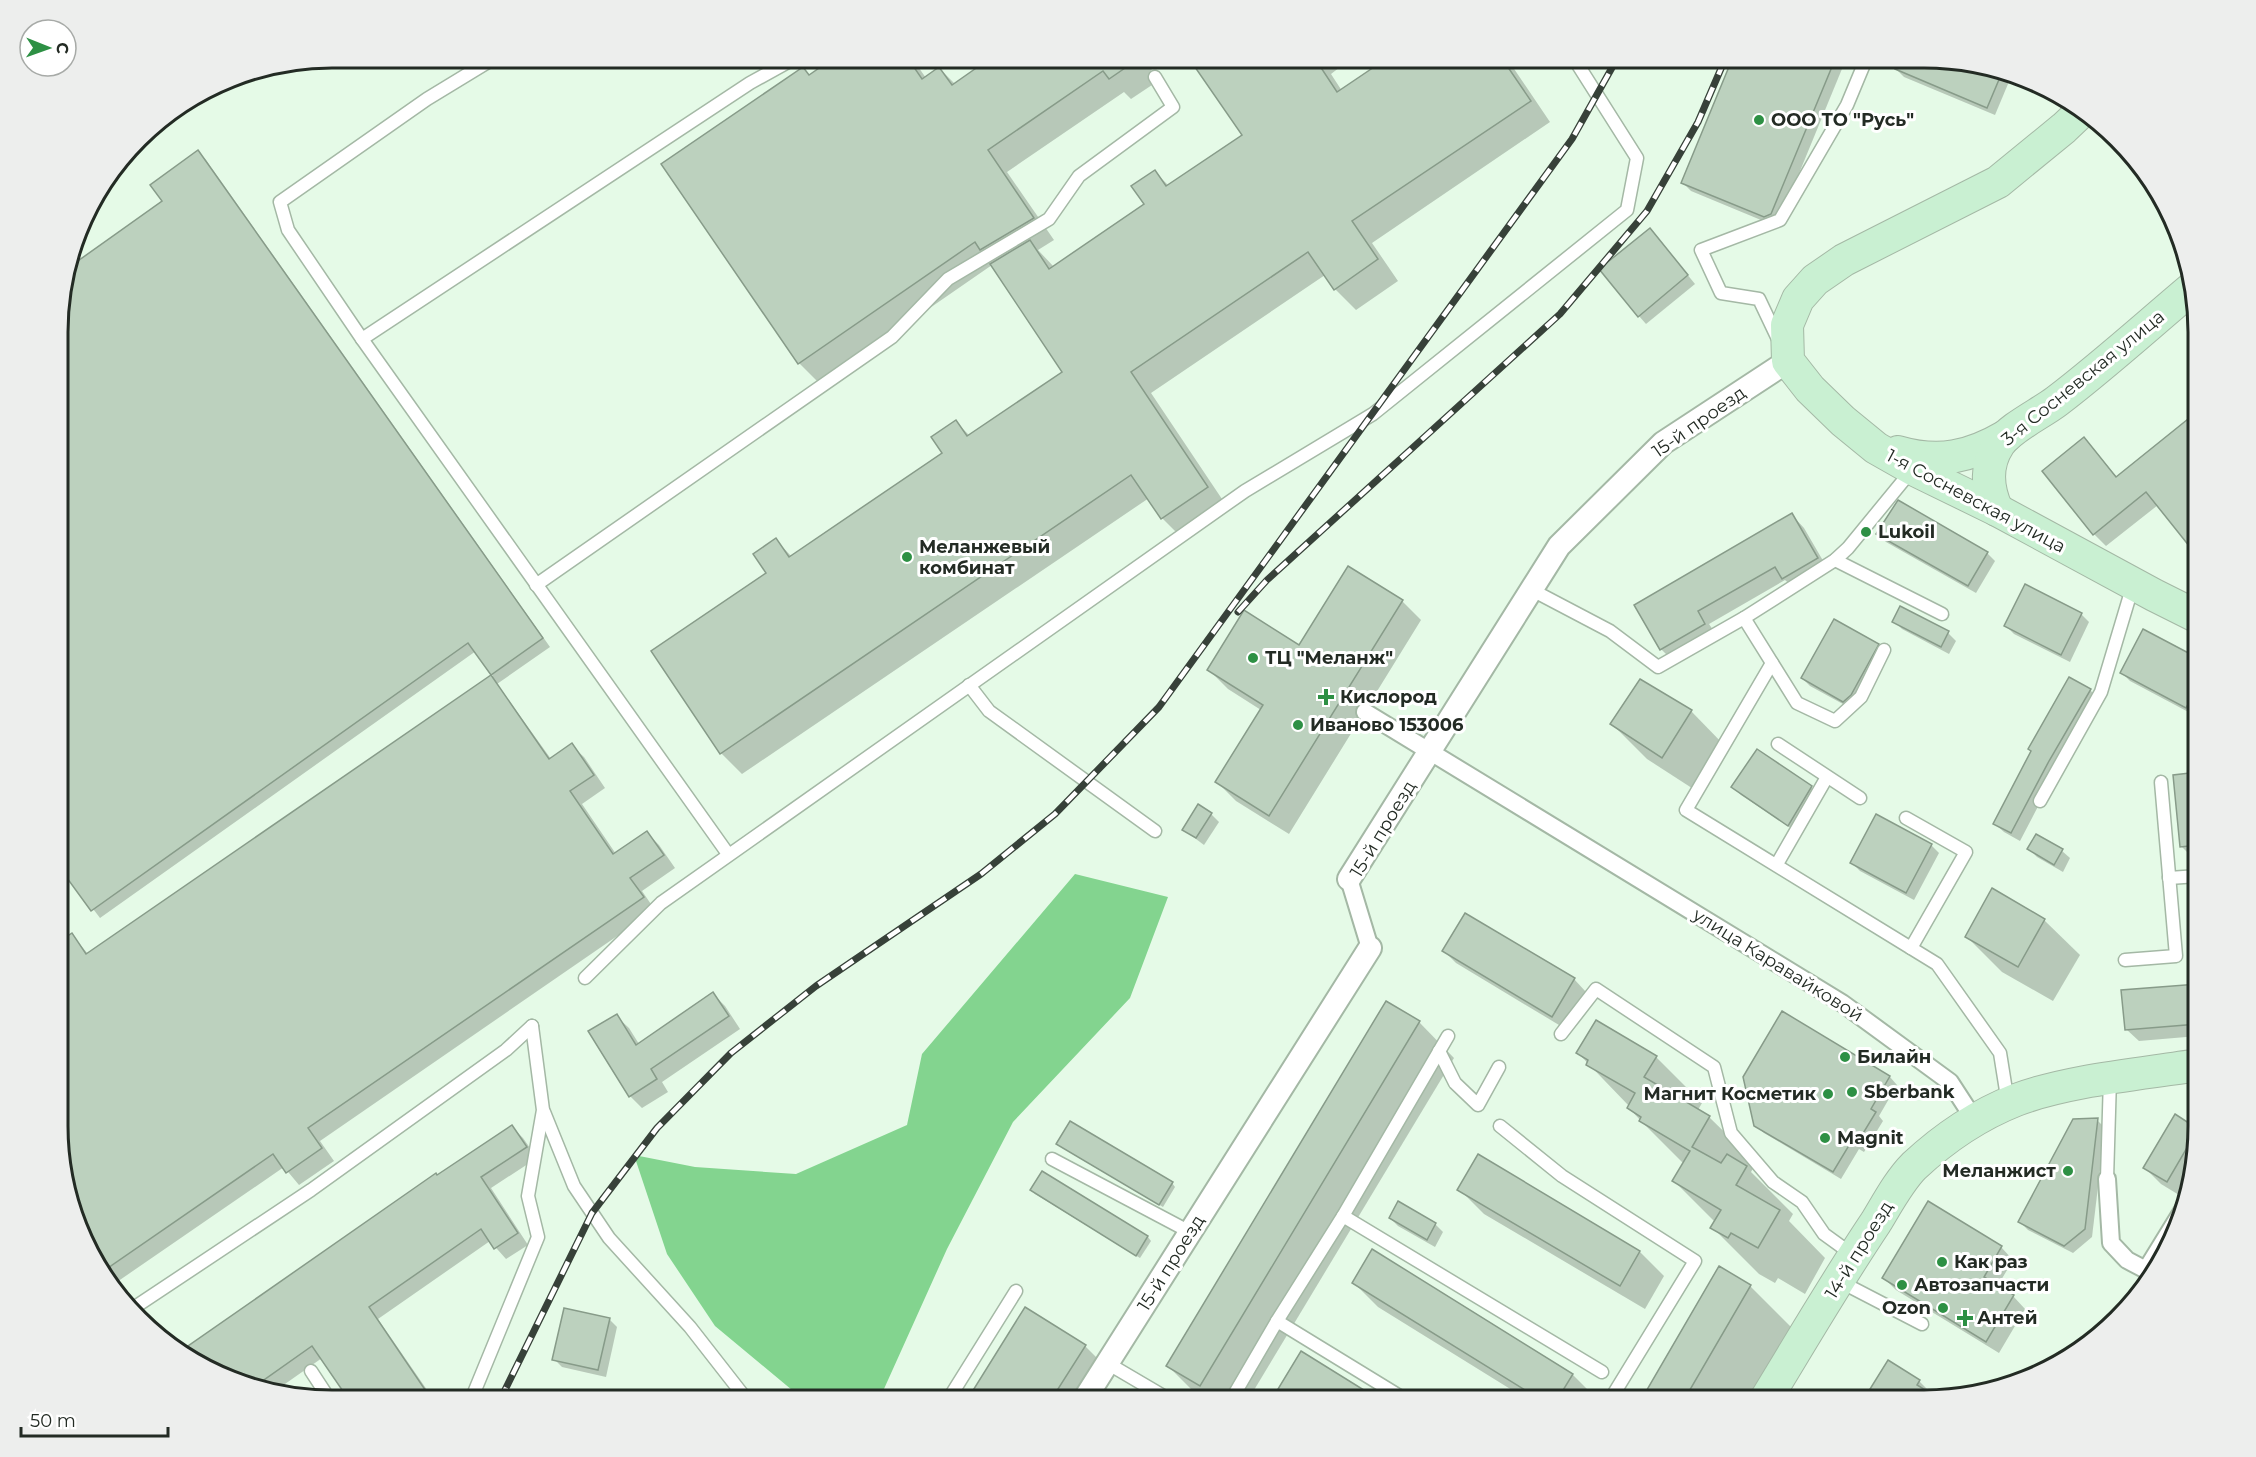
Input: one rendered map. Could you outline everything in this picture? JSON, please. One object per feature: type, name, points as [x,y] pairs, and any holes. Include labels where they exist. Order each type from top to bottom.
[{"type":"main road","points":[[1788,361],[1787,325],[1798,299],[1815,280],[1844,260],[1998,182],[2077,116]]},
{"type":"main road","name":"3-я Сосневская улица","points":[[1997,510],[1989,488],[1990,465],[2006,436],[2057,402],[2185,294]]},
{"type":"main road","name":"1-я Сосневская улица","points":[[1788,361],[1810,389],[1843,421],[1876,448],[1913,470],[1997,510],[2188,612]]},
{"type":"main road","points":[[1866,438],[1890,450],[1934,459],[1970,454],[2006,436]]},
{"type":"main road","points":[[1974,1119],[2008,1104],[2054,1089],[2188,1066]]},
{"type":"main road","name":"14-й проезд","points":[[1772,1390],[1912,1168],[1943,1141],[1974,1119]]},
{"type":"street","name":"15-й проезд","points":[[1090,1390],[1370,948],[1349,879],[1559,546],[1663,443],[1788,361]]},
{"type":"street","name":"улица Каравайковой","points":[[1365,712],[1842,1003],[1950,1082],[1974,1119]]},
{"type":"street","points":[[2107,1179],[2111,1243],[2127,1260],[2146,1269]]},
{"type":"lane","points":[[478,68],[427,99],[280,202],[288,230],[362,339],[728,854]]},
{"type":"lane","points":[[362,339],[750,83],[777,68]]},
{"type":"lane","points":[[585,978],[661,903],[1245,491],[1373,414],[1627,210],[1637,158],[1580,68]]},
{"type":"lane","points":[[1788,361],[1759,299],[1721,293],[1701,250],[1780,220],[1847,105],[1862,68]]},
{"type":"lane","points":[[536,585],[892,337],[948,279],[1049,219],[1079,176],[1173,106],[1155,77]]},
{"type":"lane","points":[[1532,590],[1610,631],[1658,667],[1744,618],[1835,560],[1848,548],[1913,470]]},
{"type":"lane","points":[[1835,560],[1942,614]]},
{"type":"lane","points":[[2040,801],[2101,692],[2134,584]]},
{"type":"lane","points":[[1744,618],[1797,703],[1835,721],[1861,697],[1884,650]]},
{"type":"lane","points":[[1772,663],[1686,810],[1937,964],[2000,1053],[2008,1104]]},
{"type":"lane","points":[[969,685],[989,711],[1155,831]]},
{"type":"lane","points":[[1778,744],[1860,798]]},
{"type":"lane","points":[[1776,864],[1827,777]]},
{"type":"lane","points":[[2125,960],[2176,956],[2161,782]]},
{"type":"lane","points":[[1906,818],[1966,852],[1911,948]]},
{"type":"lane","points":[[2169,878],[2188,877]]},
{"type":"lane","points":[[1562,1034],[1596,989],[1714,1067],[1731,1133],[1773,1182],[1802,1202],[1847,1269],[1922,1324]]},
{"type":"lane","points":[[138,1305],[311,1190],[506,1050],[532,1026],[543,1110],[574,1186],[609,1238],[690,1327],[739,1390]]},
{"type":"lane","points":[[1237,1390],[1343,1216],[1448,1036]]},
{"type":"lane","points":[[1439,1051],[1455,1083],[1478,1105],[1499,1067]]},
{"type":"lane","points":[[2107,1179],[2110,1078]]},
{"type":"lane","points":[[475,1390],[538,1237],[528,1196],[543,1110]]},
{"type":"lane","points":[[1500,1126],[1562,1176],[1695,1261],[1616,1390]]},
{"type":"lane","points":[[1052,1159],[1190,1232]]},
{"type":"lane","points":[[1343,1216],[1602,1372]]},
{"type":"lane","points":[[954,1390],[1016,1291]]},
{"type":"lane","points":[[1277,1321],[1390,1390]]},
{"type":"lane","points":[[1107,1363],[1153,1390]]},
{"type":"lane","points":[[311,1371],[323,1389]]},
{"type":"green space","points":[[1075,874],[1168,897],[1130,998],[1013,1122],[947,1249],[884,1390],[792,1390],[715,1326],[667,1254],[634,1155],[695,1167],[796,1174],[907,1125],[922,1054]]},
{"type":"building","points":[[802,68],[809,75],[819,68],[914,68],[922,79],[940,68],[952,85],[976,68],[1125,68],[1109,79],[1103,71],[988,150],[1034,218],[980,250],[975,242],[798,364],[661,164]]},
{"type":"building","points":[[1196,68],[1321,68],[1337,92],[1373,68],[1508,68],[1531,101],[1352,221],[1378,259],[1334,290],[1308,252],[1131,372],[1208,487],[1161,519],[1131,475],[720,754],[651,651],[766,573],[753,554],[776,538],[789,557],[942,453],[931,437],[956,420],[967,436],[1062,372],[990,264],[1030,240],[1049,269],[1144,204],[1131,186],[1155,170],[1166,186],[1242,135]]},
{"type":"building","name":"ООО ТО \"Русь\"","points":[[1728,68],[1831,68],[1771,214],[1764,217],[1681,183]]},
{"type":"building","points":[[1941,68],[1999,79],[1987,108],[1895,69]]},
{"type":"building","points":[[198,150],[543,638],[491,675],[468,643],[91,911],[68,879],[68,315],[78,261],[162,201],[150,185]]},
{"type":"building","points":[[1650,228],[1688,275],[1638,317],[1599,269]]},
{"type":"building","points":[[2188,419],[2188,544],[2146,492],[2093,535],[2042,471],[2084,437],[2116,477]]},
{"type":"building","points":[[1898,500],[1988,552],[1968,586],[1876,534]]},
{"type":"building","points":[[1792,513],[1818,558],[1782,579],[1775,567],[1698,611],[1705,624],[1660,650],[1634,605]]},
{"type":"building","points":[[1348,566],[1403,600],[1269,816],[1215,782],[1263,705],[1207,670],[1244,610],[1299,645]]},
{"type":"building","points":[[2025,584],[2082,613],[2061,655],[2004,626]]},
{"type":"building","points":[[1900,606],[1949,631],[1941,647],[1892,622]]},
{"type":"building","points":[[1834,619],[1879,644],[1851,695],[1843,702],[1801,678]]},
{"type":"building","points":[[2143,629],[2188,653],[2188,704],[2186,708],[2120,673]]},
{"type":"building","points":[[491,675],[549,759],[572,743],[594,775],[570,791],[613,854],[647,831],[664,855],[630,878],[644,897],[308,1128],[322,1148],[286,1173],[273,1154],[109,1267],[95,1242],[82,1210],[73,1177],[68,1142],[68,936],[72,933],[86,954]]},
{"type":"building","points":[[2069,677],[2091,689],[2011,833],[1993,824],[2031,751],[2028,749]]},
{"type":"building","points":[[1640,679],[1692,710],[1662,758],[1610,724]]},
{"type":"building","points":[[1757,749],[1812,786],[1788,826],[1731,787]]},
{"type":"building","points":[[2188,773],[2188,846],[2180,847],[2173,775]]},
{"type":"building","points":[[1198,804],[1212,813],[1196,838],[1182,830]]},
{"type":"building","points":[[1876,814],[1932,844],[1906,893],[1850,863]]},
{"type":"building","points":[[2036,834],[2063,849],[2054,865],[2027,849]]},
{"type":"building","points":[[1992,888],[2045,919],[2018,967],[1965,937]]},
{"type":"building","points":[[1465,913],[1575,978],[1552,1017],[1442,951]]},
{"type":"building","points":[[2188,985],[2188,1025],[2125,1030],[2121,990]]},
{"type":"building","points":[[713,992],[729,1016],[651,1069],[657,1079],[629,1097],[588,1031],[617,1014],[636,1045]]},
{"type":"building","points":[[1386,1001],[1420,1021],[1200,1386],[1166,1366]]},
{"type":"building","points":[[1782,1011],[1890,1076],[1871,1109],[1876,1112],[1856,1145],[1851,1142],[1833,1172],[1754,1126],[1743,1077]]},
{"type":"building","points":[[1596,1020],[1657,1056],[1644,1077],[1710,1116],[1692,1147],[1721,1163],[1727,1154],[1747,1166],[1736,1185],[1780,1210],[1758,1248],[1731,1233],[1728,1238],[1710,1228],[1721,1210],[1672,1181],[1690,1151],[1639,1121],[1641,1117],[1627,1108],[1635,1093],[1586,1065],[1588,1060],[1576,1053]]},
{"type":"building","points":[[2175,1114],[2188,1122],[2187,1147],[2167,1182],[2143,1168]]},
{"type":"building","name":"Меланжист","points":[[2098,1118],[2085,1229],[2064,1246],[2018,1222],[2073,1119]]},
{"type":"building","points":[[1070,1121],[1173,1182],[1159,1205],[1056,1144]]},
{"type":"building","points":[[512,1125],[527,1147],[481,1177],[518,1233],[494,1249],[481,1229],[369,1307],[425,1390],[342,1390],[312,1346],[264,1380],[215,1362],[187,1346],[436,1173],[437,1175]]},
{"type":"building","points":[[1478,1154],[1640,1251],[1620,1286],[1457,1190]]},
{"type":"building","points":[[1042,1171],[1148,1236],[1136,1256],[1030,1190]]},
{"type":"building","points":[[1398,1201],[1436,1223],[1427,1240],[1389,1218]]},
{"type":"building","name":"Как раз","points":[[1928,1201],[2002,1246],[1984,1277],[2014,1295],[1986,1342],[1882,1278]]},
{"type":"building","points":[[1372,1249],[1573,1374],[1563,1390],[1525,1390],[1352,1283]]},
{"type":"building","points":[[1719,1266],[1751,1285],[1690,1390],[1647,1390]]},
{"type":"building","points":[[1025,1307],[1086,1345],[1057,1390],[973,1390]]},
{"type":"building","points":[[564,1308],[610,1318],[598,1370],[552,1360]]},
{"type":"building","points":[[1301,1351],[1364,1390],[1280,1390],[1278,1389]]},
{"type":"building","points":[[1888,1360],[1920,1380],[1917,1385],[1925,1390],[1872,1390],[1870,1389]]},
{"type":"railway","points":[[505,1390],[592,1213],[657,1128],[731,1053],[816,986],[981,874],[1055,814],[1159,707],[1572,139],[1612,68]]},
{"type":"railway","points":[[1238,612],[1267,580],[1560,314],[1647,211],[1698,122],[1721,68]]},
{"type":"place","name":"ООО ТО \"Русь\"","points":[[1759,120]]},
{"type":"place","name":"Lukoil","points":[[1866,532]]},
{"type":"place","name":"Меланжевый комбинат","points":[[907,557]]},
{"type":"place","name":"ТЦ \"Меланж\"","points":[[1253,658]]},
{"type":"place","name":"Кислород","points":[[1326,697]]},
{"type":"place","name":"Иваново 153006","points":[[1298,725]]},
{"type":"place","name":"Билайн","points":[[1845,1057]]},
{"type":"place","name":"Sberbank","points":[[1852,1092]]},
{"type":"place","name":"Магнит Косметик","points":[[1828,1094]]},
{"type":"place","name":"Magnit","points":[[1825,1138]]},
{"type":"place","name":"Меланжист","points":[[2068,1171]]},
{"type":"place","name":"Как раз","points":[[1942,1262]]},
{"type":"place","name":"Автозапчасти","points":[[1902,1285]]},
{"type":"place","name":"Ozon","points":[[1943,1308]]},
{"type":"place","name":"Антей","points":[[1965,1318]]}]
